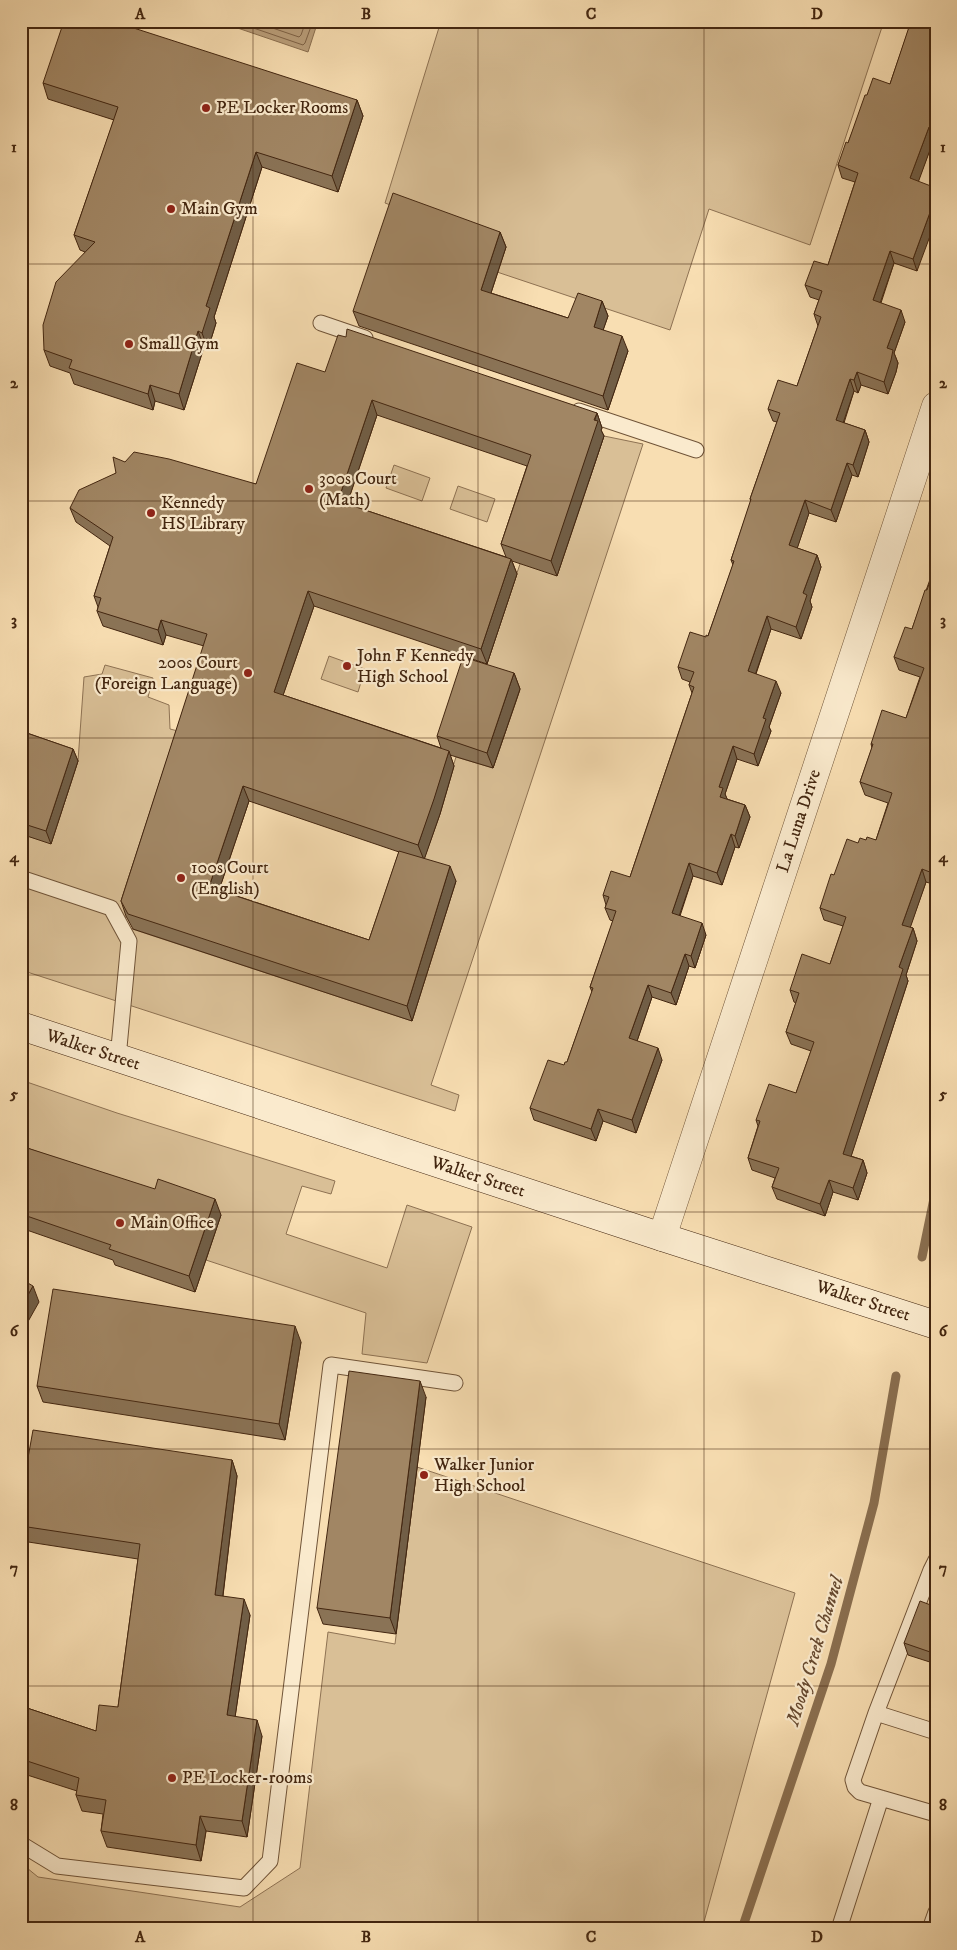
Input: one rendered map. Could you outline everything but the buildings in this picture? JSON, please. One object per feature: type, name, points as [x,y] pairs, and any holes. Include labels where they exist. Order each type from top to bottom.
[{"type":"main road","name":"La Luna Drive","points":[[662,1237],[936,406]]},
{"type":"main road","name":"Walker Street","points":[[21,1026],[936,1325]]},
{"type":"lane","points":[[321,323],[377,342]]},
{"type":"lane","points":[[565,406],[696,450]]},
{"type":"lane","points":[[21,878],[111,908],[129,941],[118,1058]]},
{"type":"lane","points":[[21,1844],[57,1866],[244,1888],[270,1861],[331,1365],[455,1383]]},
{"type":"lane","points":[[936,1560],[876,1713],[853,1780],[855,1787],[860,1792],[936,1814]]},
{"type":"lane","points":[[876,1713],[936,1732]]},
{"type":"lane","points":[[838,1929],[881,1798]]},
{"type":"lane","points":[[930,1929],[936,1912]]},
{"type":"shaded area","points":[[441,21],[884,21],[810,245],[709,209],[670,330],[497,272],[506,247],[385,203]]},
{"type":"shaded area","points":[[604,436],[643,444],[431,1085],[459,1095],[455,1111],[21,970],[21,834],[51,843],[78,761],[84,677],[102,674],[105,665],[153,678],[148,697],[169,705],[170,729],[186,733],[123,926],[412,1021],[420,871],[456,757],[493,768],[520,690],[482,677],[520,564],[589,481]]},
{"type":"shaded area","points":[[394,465],[430,478],[422,501],[386,488]]},
{"type":"shaded area","points":[[458,486],[495,499],[487,522],[450,509]]},
{"type":"shaded area","points":[[329,656],[365,669],[358,692],[321,679]]},
{"type":"shaded area","points":[[21,1080],[117,1113],[335,1181],[331,1194],[302,1186],[286,1234],[387,1268],[407,1205],[472,1227],[427,1363],[362,1354],[366,1313],[206,1260],[220,1215],[21,1160]]},
{"type":"shaded area","points":[[417,1467],[795,1593],[702,1929],[21,1929],[21,1863],[38,1877],[240,1907],[300,1868],[328,1632],[395,1644]]},
{"type":"water","points":[[217,21],[318,21],[308,52]]},
{"type":"waterway","name":"Moody Creek Channel","points":[[922,1257],[936,1189]]},
{"type":"waterway","name":"Moody Creek Channel","points":[[742,1929],[831,1664],[874,1503],[896,1376]]},
{"type":"place","name":"PE Locker Rooms","points":[[206,108]]},
{"type":"place","name":"Main Gym","points":[[171,209]]},
{"type":"place","name":"Small Gym","points":[[129,344]]},
{"type":"place","name":"300s Court (Math)","points":[[309,489]]},
{"type":"place","name":"Kennedy HS Library","points":[[151,513]]},
{"type":"place","name":"John F Kennedy High School","points":[[347,666]]},
{"type":"place","name":"200s Court (Foreign Language)","points":[[248,673]]},
{"type":"place","name":"100s Court (English)","points":[[181,878]]},
{"type":"place","name":"Main Office","points":[[120,1223]]},
{"type":"place","name":"Walker Junior High School","points":[[424,1475]]},
{"type":"place","name":"PE Locker-rooms","points":[[172,1778]]}]
